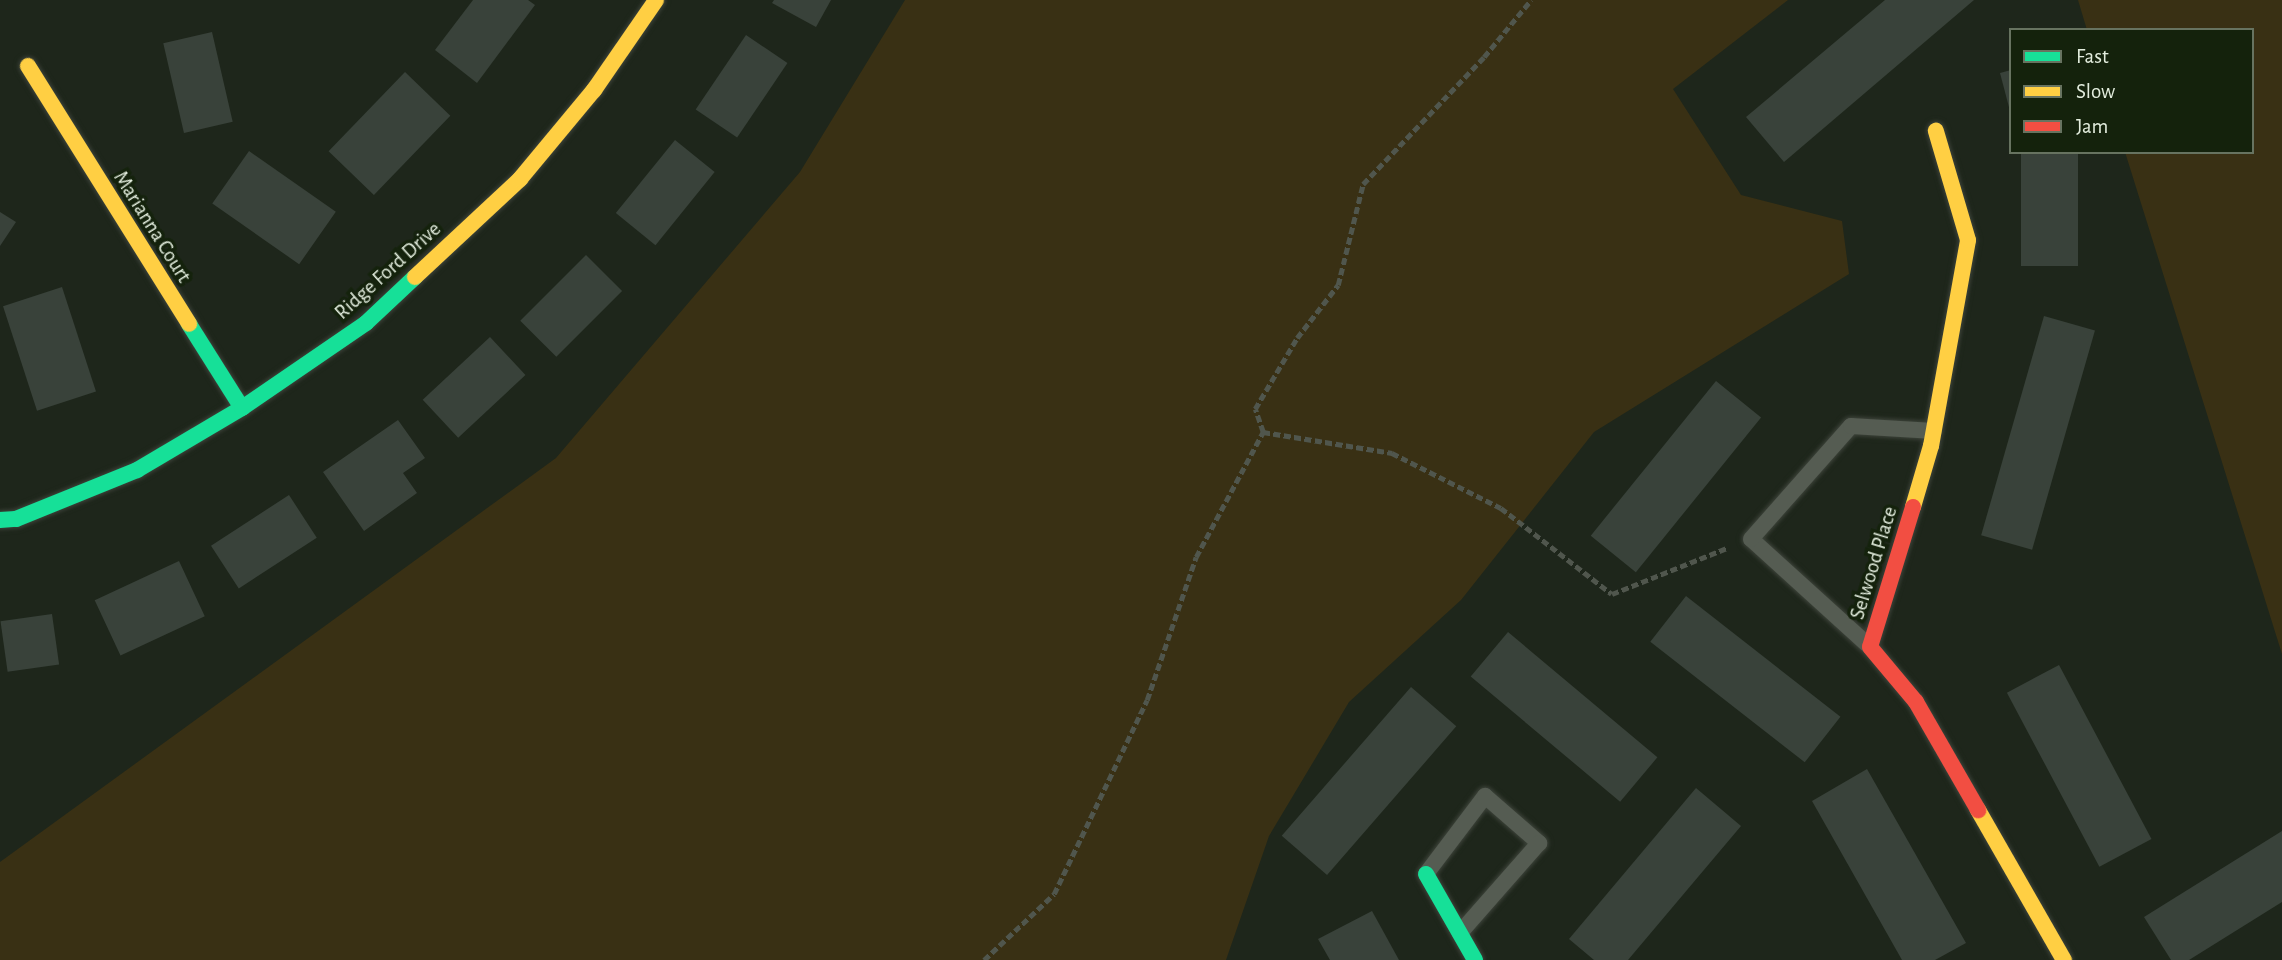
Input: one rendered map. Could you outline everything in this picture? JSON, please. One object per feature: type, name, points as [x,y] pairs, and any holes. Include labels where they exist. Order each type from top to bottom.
[{"type":"street","name":"Ridge Ford Drive","points":[[0,520],[16,519],[137,470],[242,408],[366,323],[520,179],[594,90],[656,0]]},
{"type":"street","name":"Marianna Court","points":[[29,66],[76,146],[242,408]]},
{"type":"street","name":"Selwood Place","points":[[1936,131],[1968,240],[1934,431],[1870,647],[1916,702],[2064,960]]},
{"type":"street","points":[[1426,874],[1475,960]]},
{"type":"lane","points":[[1870,647],[1751,539],[1851,426],[1934,431]]},
{"type":"lane","points":[[1426,874],[1485,796],[1539,843],[1460,933]]},
{"type":"path","points":[[984,960],[1054,894],[1147,700],[1196,557],[1263,432],[1255,409],[1297,338],[1338,285],[1363,184],[1484,57],[1531,0]]},
{"type":"path","points":[[1263,432],[1392,453],[1501,508],[1612,594],[1751,539]]},
{"type":"shaded area","points":[[905,0],[1788,0],[1673,89],[1741,195],[1842,221],[1849,274],[1594,432],[1461,600],[1349,702],[1269,836],[1226,960],[0,960],[0,862],[556,458],[800,172]]},
{"type":"shaded area","points":[[2078,0],[2282,0],[2282,654],[2126,154],[2254,154],[2254,28],[2086,28]]},
{"type":"building","points":[[473,0],[528,0],[535,5],[477,83],[435,50]]},
{"type":"building","points":[[774,0],[831,0],[816,27],[772,3]]},
{"type":"building","points":[[1885,0],[1974,0],[1784,162],[1746,117]]},
{"type":"building","points":[[212,32],[233,122],[184,133],[163,43]]},
{"type":"building","points":[[746,35],[787,63],[737,138],[696,110]]},
{"type":"building","points":[[2009,71],[2009,107],[2000,73]]},
{"type":"building","points":[[405,72],[450,116],[374,195],[329,151]]},
{"type":"building","points":[[675,140],[715,172],[655,245],[616,213]]},
{"type":"building","points":[[249,151],[336,212],[299,264],[212,203]]},
{"type":"building","points":[[2021,154],[2078,154],[2078,266],[2021,266]]},
{"type":"building","points":[[0,212],[16,222],[0,246]]},
{"type":"building","points":[[586,255],[622,291],[556,357],[520,321]]},
{"type":"building","points":[[62,287],[96,392],[37,411],[3,306]]},
{"type":"building","points":[[2044,316],[2095,331],[2032,550],[1981,535]]},
{"type":"building","points":[[490,337],[525,375],[458,438],[423,400]]},
{"type":"building","points":[[1716,381],[1761,418],[1636,572],[1591,536]]},
{"type":"building","points":[[398,420],[425,458],[403,473],[417,493],[364,531],[323,472]]},
{"type":"building","points":[[289,495],[317,538],[239,588],[211,546]]},
{"type":"building","points":[[179,561],[205,616],[120,656],[95,600]]},
{"type":"building","points":[[1686,596],[1840,717],[1805,762],[1650,642]]},
{"type":"building","points":[[52,614],[59,665],[8,672],[1,621]]},
{"type":"building","points":[[1508,632],[1657,757],[1620,802],[1471,676]]},
{"type":"building","points":[[2059,665],[2151,839],[2099,867],[2007,693]]},
{"type":"building","points":[[1411,687],[1456,726],[1327,875],[1282,836]]},
{"type":"building","points":[[1867,769],[1966,943],[1935,960],[1902,960],[1812,801]]},
{"type":"building","points":[[1696,788],[1741,826],[1628,960],[1594,960],[1569,939]]},
{"type":"building","points":[[2282,831],[2282,902],[2189,960],[2171,960],[2144,917]]},
{"type":"building","points":[[1372,911],[1399,960],[1330,960],[1318,939]]},
{"type":"traffic: fast","points":[[0,520],[16,519],[137,470],[242,408],[366,323],[415,277]]},
{"type":"traffic: fast","points":[[189,324],[242,408]]},
{"type":"traffic: fast","points":[[1426,874],[1475,960]]},
{"type":"traffic: slow","points":[[415,277],[520,179],[594,90],[656,0]]},
{"type":"traffic: slow","points":[[28,66],[189,324]]},
{"type":"traffic: slow","points":[[1913,507],[1931,446],[1968,240],[1936,131]]},
{"type":"traffic: slow","points":[[1978,810],[2064,960]]},
{"type":"traffic: jam","points":[[1913,507],[1870,647],[1916,702],[1978,810]]}]
